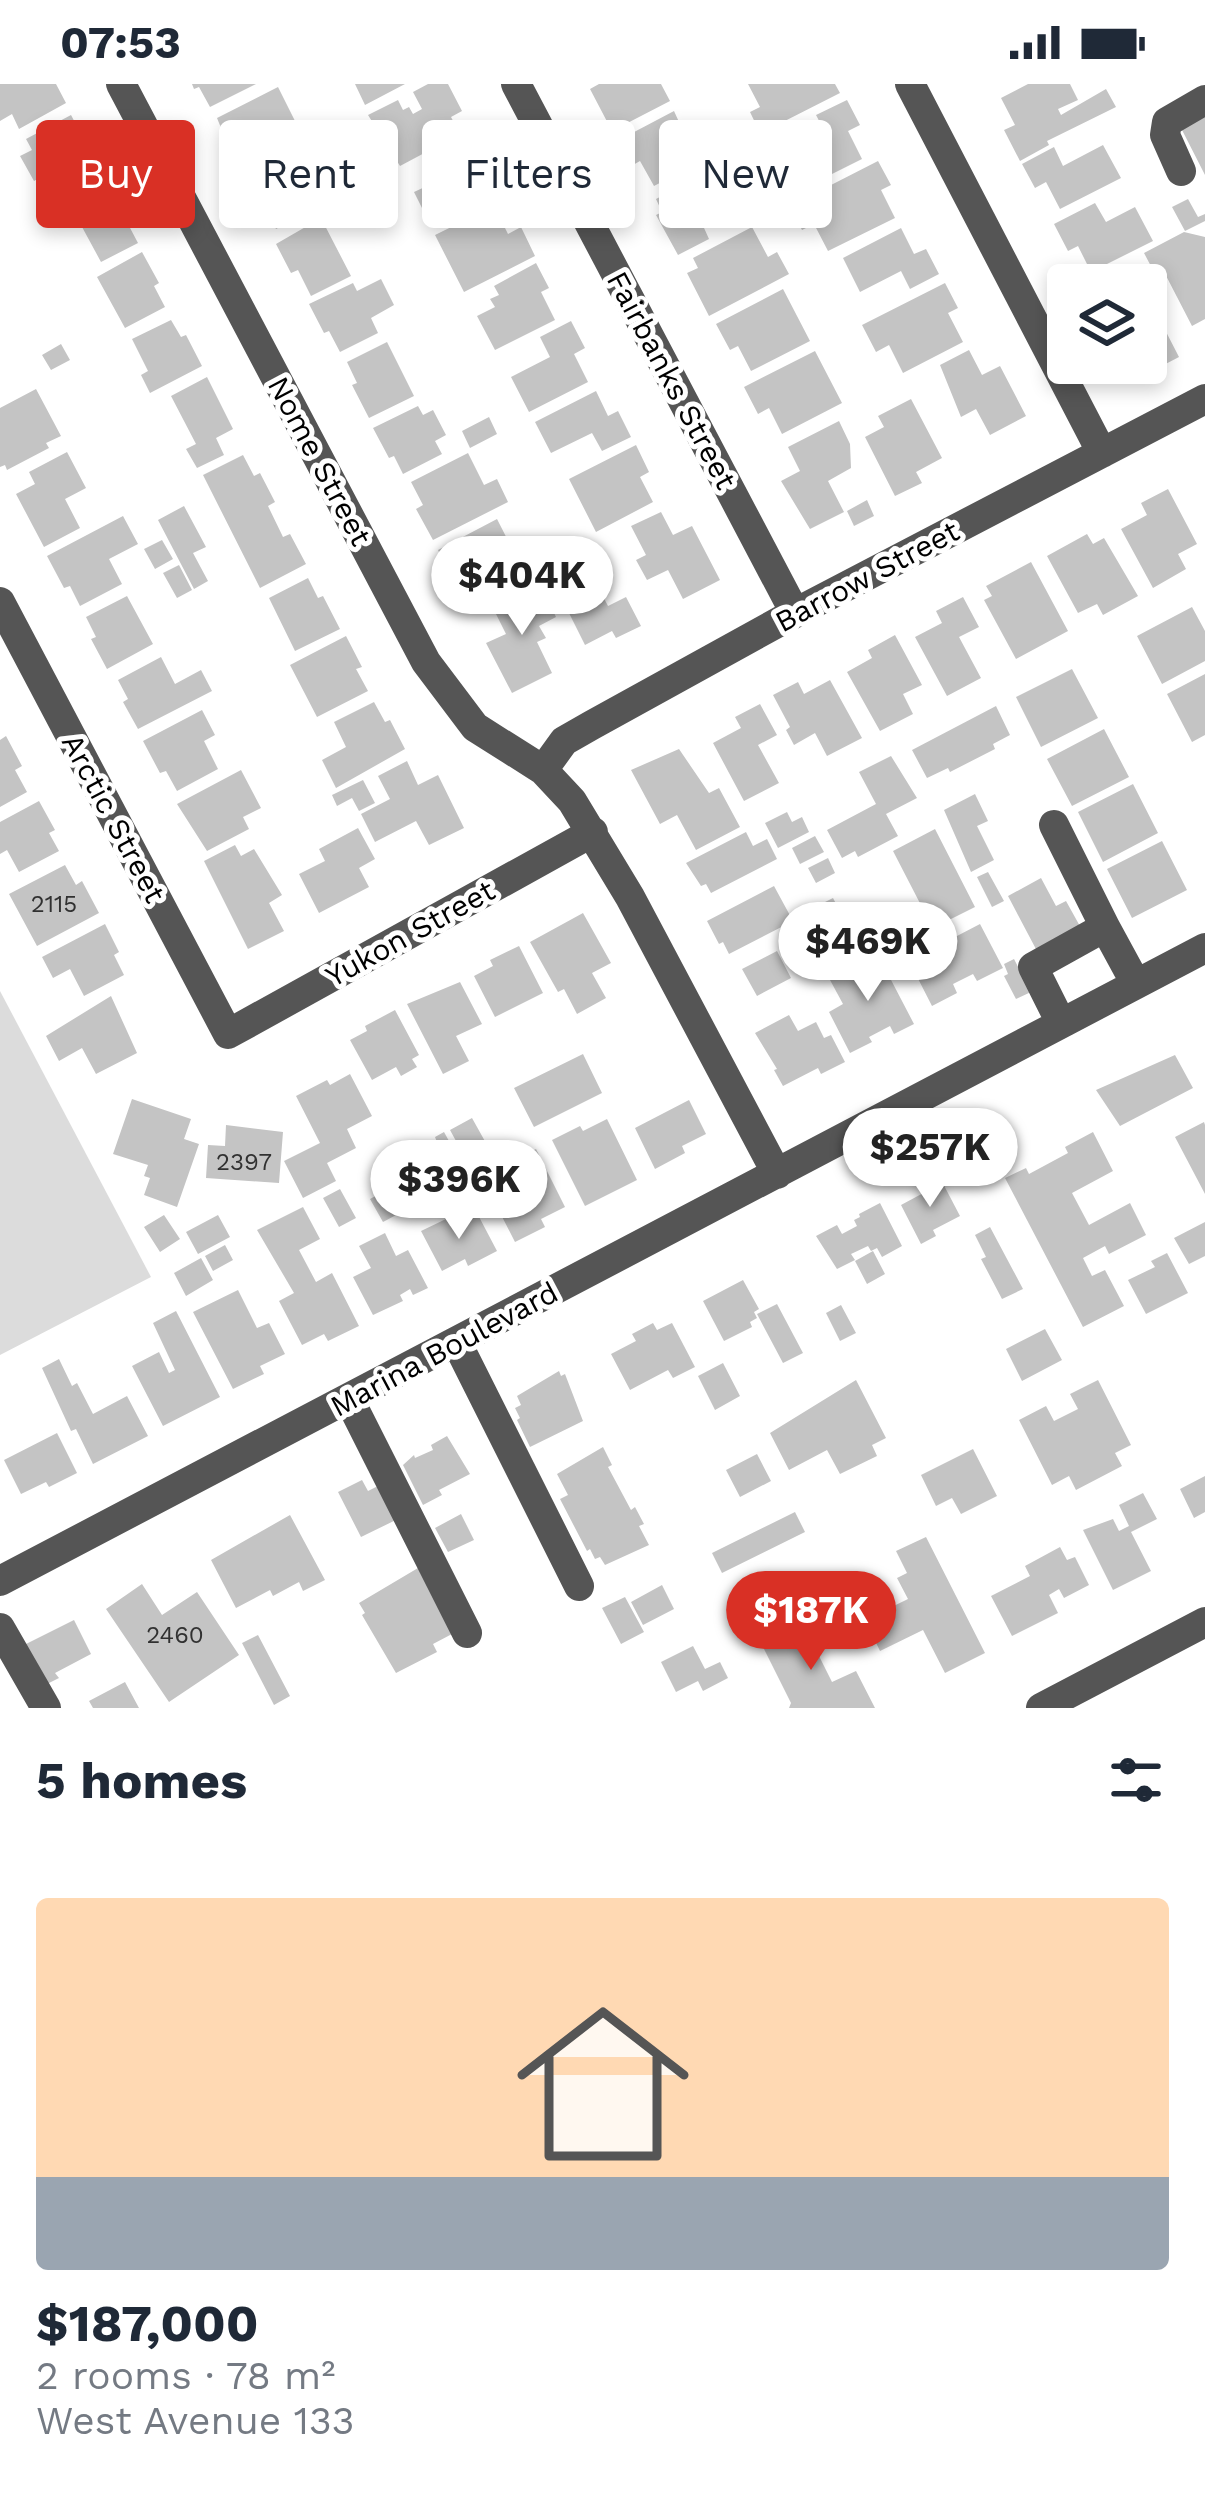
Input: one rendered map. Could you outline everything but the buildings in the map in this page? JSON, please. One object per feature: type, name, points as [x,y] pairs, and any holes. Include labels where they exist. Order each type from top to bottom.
[{"type":"street","name":"Nome Street","points":[[121,84],[426,662],[475,727],[543,770],[572,801],[777,1174]]},
{"type":"street","name":"Fairbanks Street","points":[[516,84],[795,613]]},
{"type":"street","points":[[910,84],[1102,453]]},
{"type":"street","points":[[1181,171],[1165,135],[1167,122],[1205,100]]},
{"type":"street","name":"Barrow Street","points":[[543,770],[564,741],[795,613],[1205,399]]},
{"type":"street","name":"Arctic Street","points":[[0,602],[228,1034]]},
{"type":"street","points":[[1054,825],[1136,984]]},
{"type":"street","name":"Yukon Street","points":[[228,1034],[593,832]]},
{"type":"street","points":[[1061,1023],[1033,967],[1105,927]]},
{"type":"street","name":"Marina Boulevard","points":[[0,1581],[1205,947]]},
{"type":"street","points":[[457,1343],[579,1586]]},
{"type":"street","points":[[349,1399],[467,1633]]},
{"type":"street","points":[[1041,1708],[1205,1622]]},
{"type":"street","points":[[0,1628],[46,1708]]},
{"type":"shaded area","points":[[0,991],[151,1277],[0,1355]]}]
